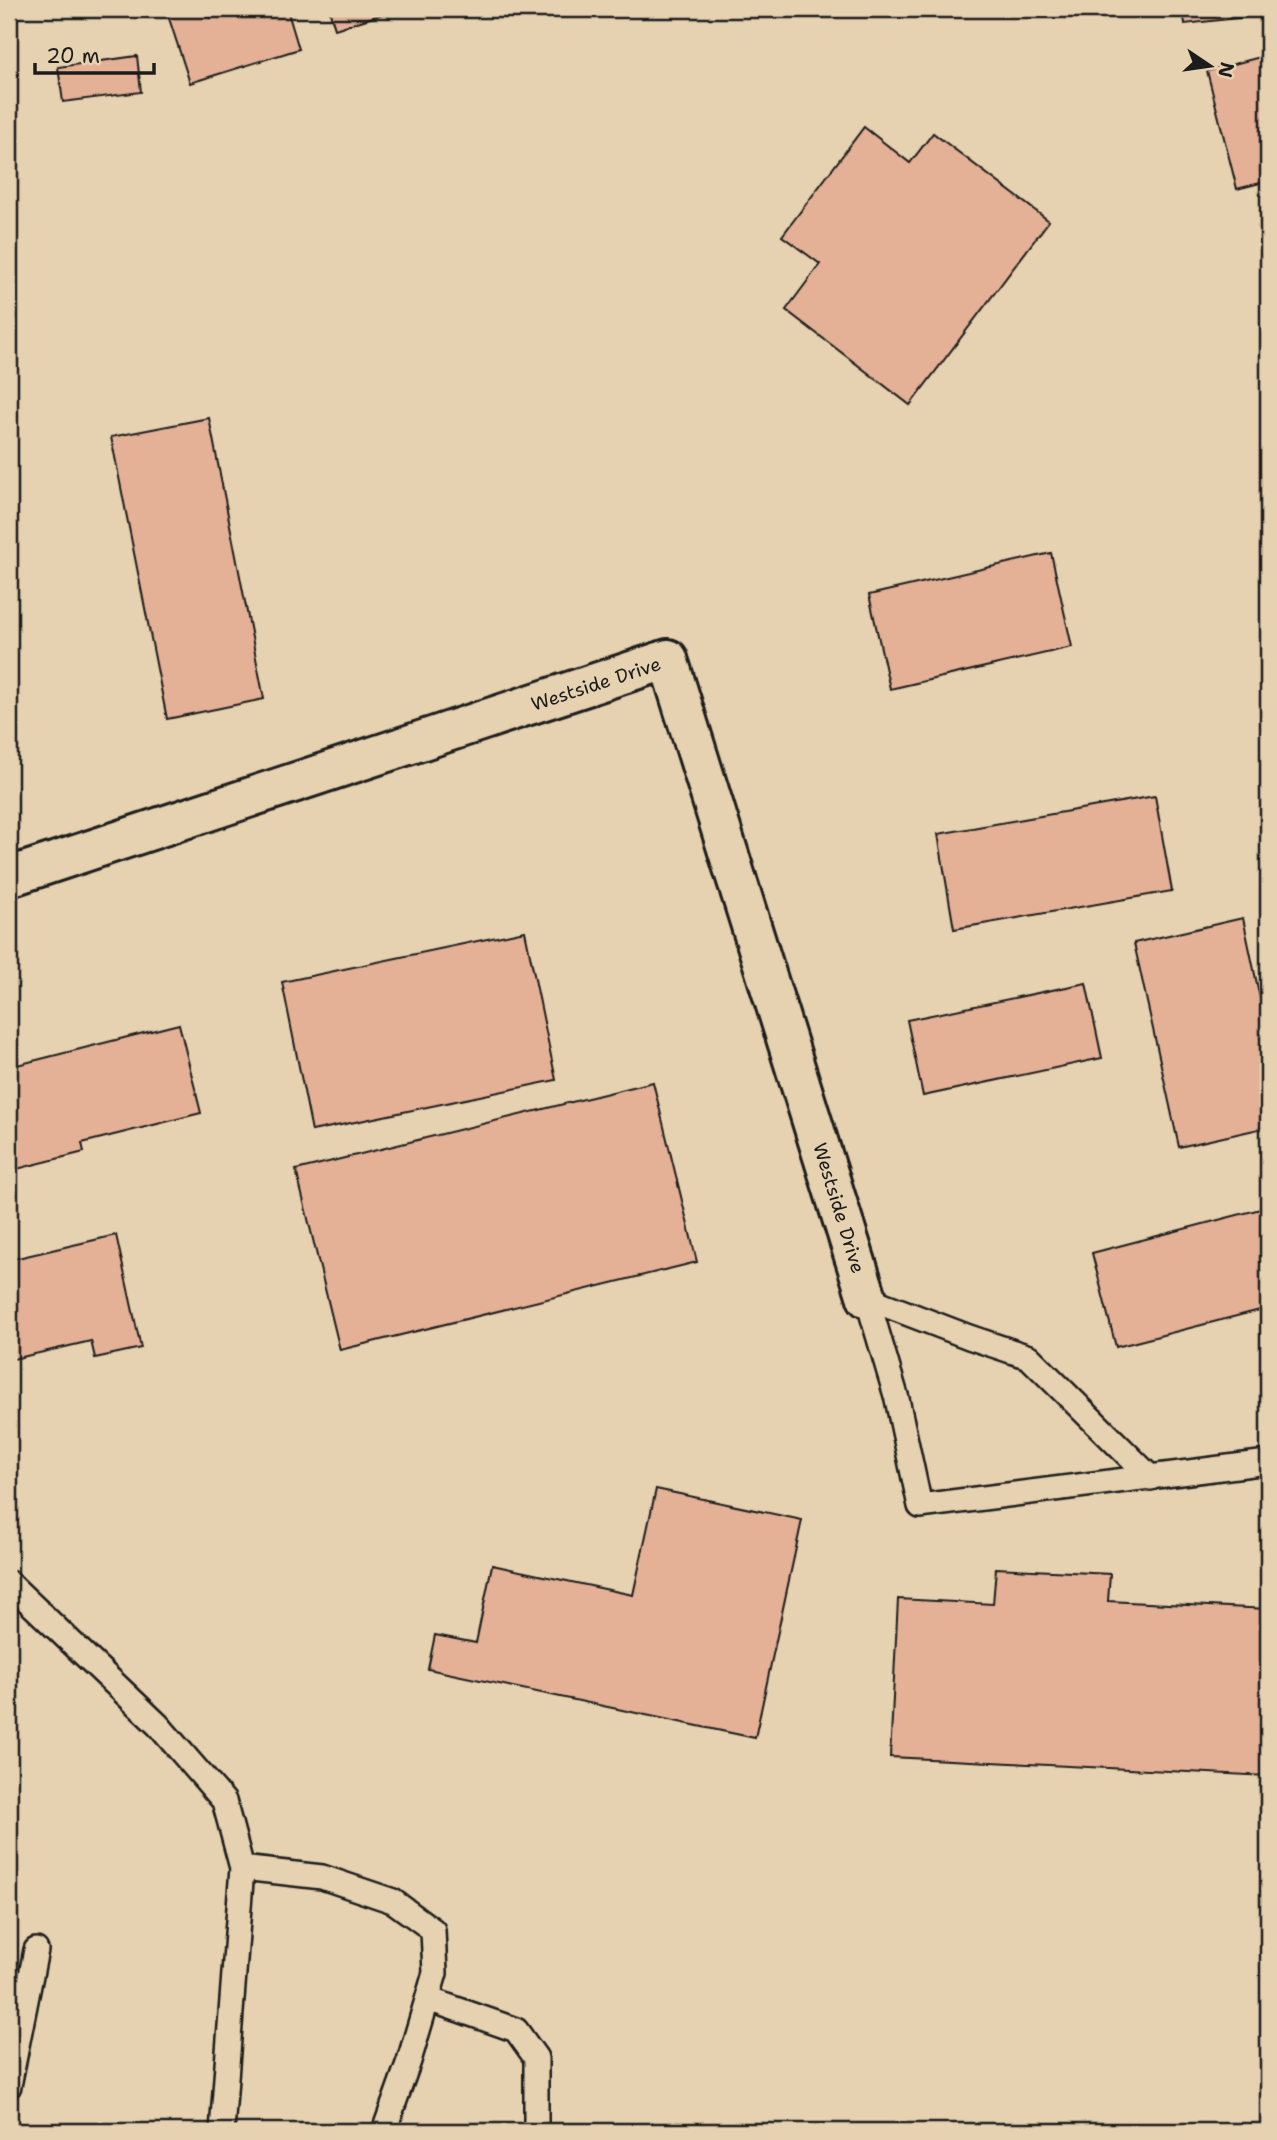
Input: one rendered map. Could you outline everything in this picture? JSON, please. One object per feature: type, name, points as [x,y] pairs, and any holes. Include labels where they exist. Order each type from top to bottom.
[{"type":"street","name":"Westside Drive","points":[[9,877],[668,659],[867,1298]]},
{"type":"lane","points":[[867,1298],[897,1399],[920,1506],[1268,1462]]},
{"type":"lane","points":[[867,1298],[1029,1357],[1151,1478]]},
{"type":"lane","points":[[9,1583],[158,1725],[223,1801],[242,1868],[222,2131]]},
{"type":"lane","points":[[242,1868],[322,1877],[393,1901],[433,1930],[435,1973],[409,2061],[383,2131]]},
{"type":"lane","points":[[9,2086],[36,1950]]},
{"type":"lane","points":[[428,1998],[516,2030],[536,2058],[536,2131]]},
{"type":"building","points":[[166,9],[207,9],[210,18],[241,9],[287,9],[299,49],[190,83]]},
{"type":"building","points":[[329,9],[399,9],[335,29]]},
{"type":"building","points":[[1183,9],[1245,9],[1246,17],[1185,24]]},
{"type":"building","points":[[1268,55],[1268,84],[1265,85],[1268,100],[1268,181],[1237,189],[1207,71]]},
{"type":"building","points":[[137,56],[141,92],[63,102],[58,67]]},
{"type":"building","points":[[864,127],[910,163],[933,133],[1049,221],[910,405],[786,310],[820,264],[782,236]]},
{"type":"building","points":[[1268,224],[1268,271],[1259,226]]},
{"type":"building","points":[[209,418],[264,699],[167,719],[111,437]]},
{"type":"building","points":[[1051,553],[1072,647],[890,689],[869,595]]},
{"type":"building","points":[[1155,796],[1172,891],[954,929],[938,834]]},
{"type":"building","points":[[1243,918],[1268,1036],[1268,1127],[1179,1147],[1134,943]]},
{"type":"building","points":[[525,931],[556,1080],[312,1131],[282,982]]},
{"type":"building","points":[[1086,983],[1102,1058],[923,1096],[907,1020]]},
{"type":"building","points":[[179,1024],[201,1113],[82,1143],[84,1152],[9,1171],[9,1067]]},
{"type":"building","points":[[653,1082],[697,1262],[340,1350],[296,1170]]},
{"type":"building","points":[[1268,1207],[1268,1308],[1116,1347],[1092,1253]]},
{"type":"building","points":[[116,1235],[141,1348],[95,1358],[91,1341],[9,1360],[9,1260]]},
{"type":"building","points":[[656,1489],[802,1520],[755,1738],[428,1669],[435,1635],[476,1643],[492,1565],[633,1595]]},
{"type":"building","points":[[996,1568],[1110,1574],[1108,1601],[1268,1609],[1268,1776],[890,1757],[898,1599],[993,1604]]}]
